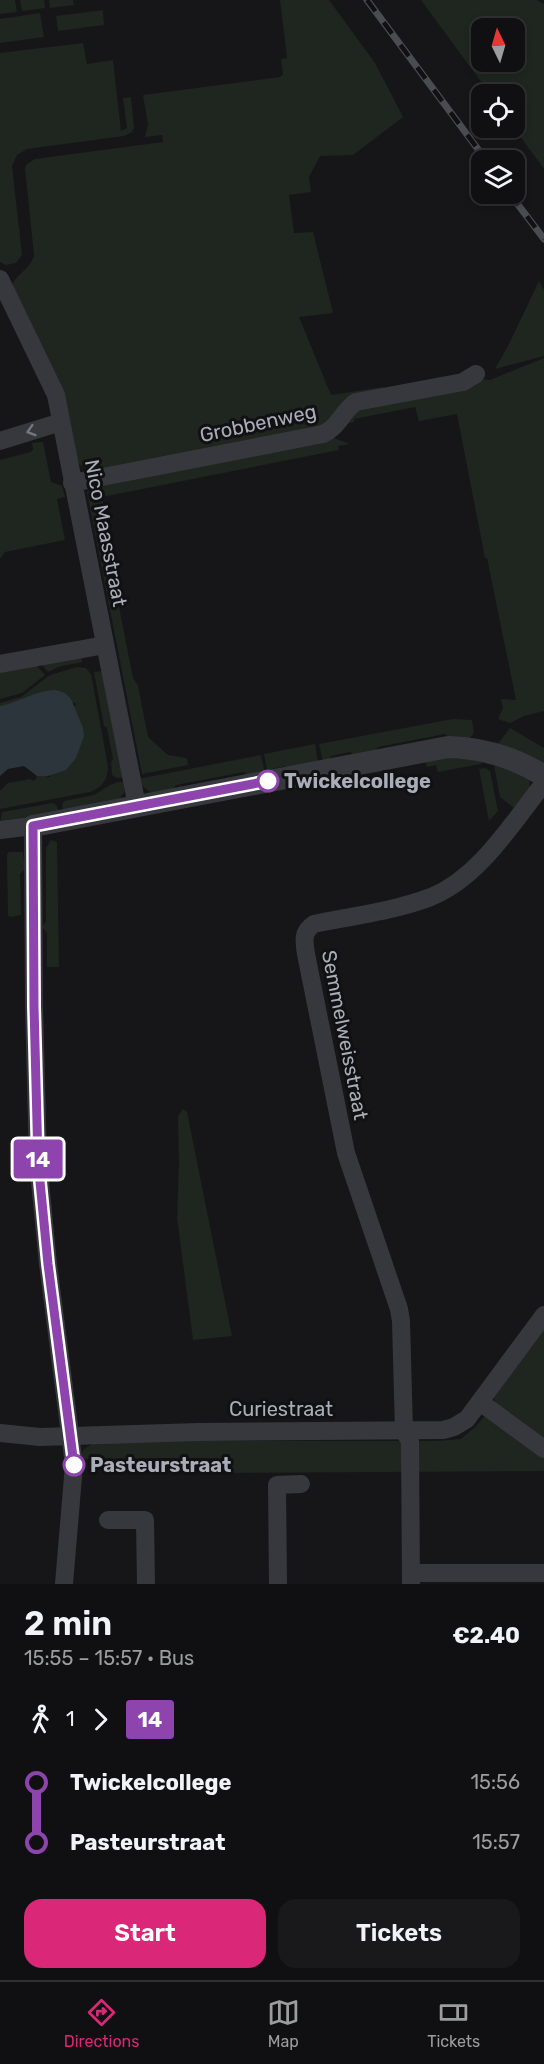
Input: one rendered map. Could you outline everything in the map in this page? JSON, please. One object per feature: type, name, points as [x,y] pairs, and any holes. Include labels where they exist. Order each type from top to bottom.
[{"type":"street","name":"Nico Maasstraat","points":[[0,279],[56,395],[137,806]]},
{"type":"street","name":"Grobbenweg","points":[[72,483],[323,434],[340,421],[350,406],[356,402],[463,382],[476,374]]},
{"type":"street","points":[[0,441],[61,422]]},
{"type":"street","points":[[0,664],[105,645]]},
{"type":"street","points":[[0,830],[33,826],[448,747],[492,752],[513,759],[544,776]]},
{"type":"street","name":"Semmelweisstraat","points":[[405,1431],[403,1339],[399,1309],[346,1153],[306,954],[305,934],[314,924],[406,905],[438,893],[469,872],[486,855],[544,783]]},
{"type":"street","points":[[33,826],[38,1161],[48,1264],[74,1465],[64,1584]]},
{"type":"street","name":"Curiestraat","points":[[0,1433],[40,1437],[221,1432],[443,1430],[454,1427],[467,1419],[544,1315]]},
{"type":"street","points":[[480,1402],[544,1449]]},
{"type":"street","points":[[405,1431],[410,1442],[411,1579],[544,1573]]},
{"type":"street","points":[[278,1584],[277,1485],[301,1484]]},
{"type":"street","points":[[108,1520],[145,1520],[146,1584]]},
{"type":"shaded area","points":[[0,0],[15,0],[17,12],[0,14]]},
{"type":"shaded area","points":[[20,0],[44,0],[45,8],[22,11]]},
{"type":"shaded area","points":[[49,0],[73,0],[74,5],[50,8]]},
{"type":"shaded area","points":[[280,0],[329,0],[375,63],[403,117],[353,155],[320,156],[309,177],[311,192],[289,195],[294,233],[313,232],[333,313],[299,317],[331,395],[383,387],[385,393],[326,426],[91,472],[79,464],[12,285],[30,264],[34,255],[25,168],[35,159],[163,142],[162,135],[145,137],[148,125],[143,95],[280,77],[283,74],[281,59],[287,58]]},
{"type":"shaded area","points":[[421,0],[537,0],[544,4],[544,169],[521,138],[525,138],[525,84],[483,84],[474,72],[525,72],[525,18],[471,18],[471,68]]},
{"type":"shaded area","points":[[103,10],[104,25],[58,31],[56,16]]},
{"type":"shaded area","points":[[40,13],[44,37],[0,43],[0,19]]},
{"type":"shaded area","points":[[83,43],[87,64],[113,60],[121,131],[127,128],[123,98],[131,97],[134,128],[132,132],[124,136],[27,149],[17,155],[12,166],[22,255],[16,263],[6,265],[0,262],[0,53]]},
{"type":"shaded area","points":[[539,281],[544,290],[544,356],[495,369],[508,346]]},
{"type":"shaded area","points":[[544,358],[544,711],[524,716],[510,723],[498,719],[503,708],[501,699],[516,700],[457,414],[419,421],[415,407],[354,419],[354,422],[343,425],[353,411],[481,379],[490,380]]},
{"type":"shaded area","points":[[334,438],[350,444],[338,446],[339,450],[102,497],[107,525],[103,526],[133,678],[138,686],[148,737],[168,755],[187,758],[188,765],[142,774],[87,492],[90,489]]},
{"type":"shaded area","points":[[43,442],[51,482],[62,486],[65,497],[57,499],[65,540],[5,552],[0,559],[0,460],[31,452],[32,443]]},
{"type":"shaded area","points":[[81,655],[82,662],[58,667],[48,672],[40,663]]},
{"type":"shaded area","points":[[35,664],[45,675],[22,693],[0,699],[0,671]]},
{"type":"shaded area","points":[[77,667],[86,668],[91,674],[108,766],[106,779],[98,788],[90,792],[0,809],[0,791],[8,783],[30,779],[34,781],[38,775],[50,777],[76,705],[75,703],[23,702],[0,709],[0,703],[21,697],[50,675]]},
{"type":"shaded area","points":[[103,671],[124,777],[117,778],[112,775],[111,762],[113,759],[94,672]]},
{"type":"shaded area","points":[[56,690],[65,693],[71,699],[83,728],[84,736],[76,758],[66,770],[48,776],[37,776],[24,766],[8,769],[0,776],[0,706],[42,692]]},
{"type":"shaded area","points":[[453,719],[472,720],[474,733],[470,738],[451,739],[445,734],[378,747],[374,752],[356,756],[350,752],[331,756],[323,762],[319,744]]},
{"type":"shaded area","points":[[510,728],[544,748],[544,766],[497,745]]},
{"type":"shaded area","points":[[315,744],[318,763],[267,770],[264,754]]},
{"type":"shaded area","points":[[261,755],[265,773],[249,776],[244,772],[176,785],[171,792],[151,793],[141,785],[138,779]]},
{"type":"shaded area","points":[[444,756],[484,758],[481,764],[438,772],[436,765],[427,767],[425,759]]},
{"type":"shaded area","points":[[493,760],[529,779],[530,790],[514,808],[500,797]]},
{"type":"shaded area","points":[[485,768],[490,771],[498,811],[489,821],[479,769]]},
{"type":"shaded area","points":[[118,782],[125,782],[124,793],[119,799],[63,812],[64,801],[94,795]]},
{"type":"shaded area","points":[[53,803],[57,806],[59,813],[0,823],[2,812]]},
{"type":"shaded area","points":[[51,840],[57,842],[59,967],[47,967],[47,933],[42,927],[46,922],[46,848]]},
{"type":"shaded area","points":[[9,852],[23,852],[25,869],[20,874],[21,915],[10,917],[8,915],[7,855]]},
{"type":"shaded area","points":[[183,1109],[187,1112],[232,1336],[193,1340],[177,1217],[178,1116]]},
{"type":"shaded area","points":[[544,1328],[544,1471],[214,1473],[214,1458],[79,1459],[84,1449],[97,1441],[437,1441],[461,1439],[495,1405],[494,1396]]},
{"type":"railway","points":[[367,0],[479,150]]},
{"type":"railway","points":[[518,204],[544,239]]},
{"type":"bus line","name":"14","points":[[74,1465],[48,1264],[38,1161],[33,826],[268,781]]},
{"type":"place","name":"Twickelcollege","points":[[268,781]]},
{"type":"place","name":"Pasteurstraat","points":[[74,1465]]}]
